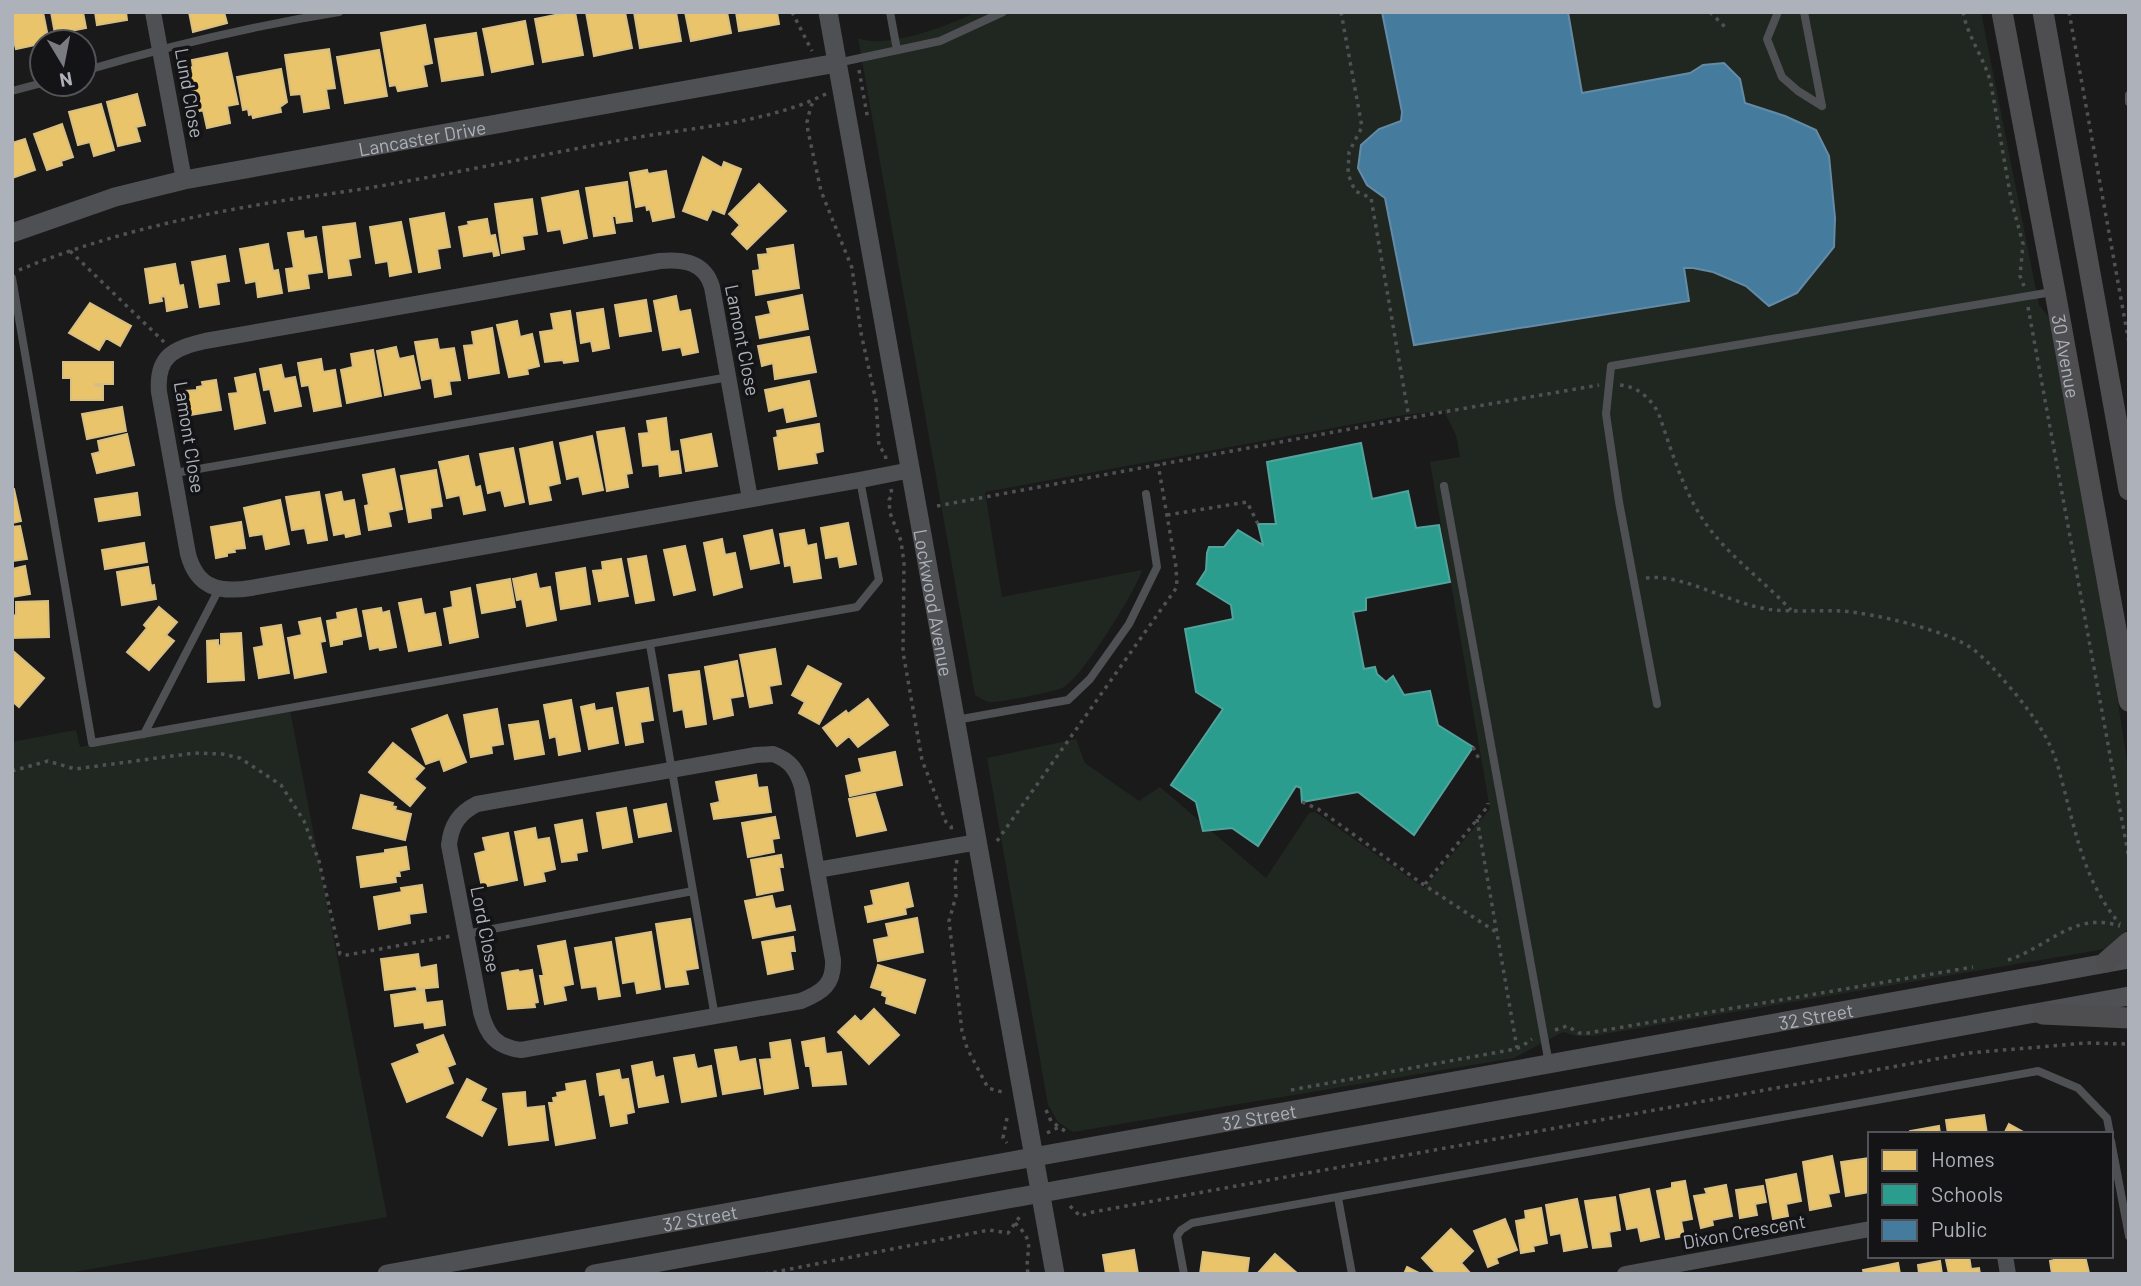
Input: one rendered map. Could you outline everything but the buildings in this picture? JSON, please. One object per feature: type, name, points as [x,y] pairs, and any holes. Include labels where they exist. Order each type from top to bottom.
[{"type":"main road","name":"30 Avenue","points":[[2002,12],[2129,701]]},
{"type":"main road","name":"30 Avenue","points":[[2043,12],[2129,490]]},
{"type":"main road","points":[[2106,962],[2125,932]]},
{"type":"main road","points":[[2042,1014],[2129,1018]]},
{"type":"street","name":"Lund Close","points":[[153,12],[184,180]]},
{"type":"street","name":"Lockwood Avenue","points":[[828,12],[956,720],[987,841],[1033,1158],[1055,1274]]},
{"type":"street","name":"Lancaster Drive","points":[[12,233],[115,197],[184,180],[837,63]]},
{"type":"street","name":"Lamont Close","points":[[219,589],[199,578],[192,568],[158,379],[160,369],[173,351],[205,341],[676,260],[697,265],[710,280],[750,499]]},
{"type":"street","points":[[219,589],[232,591],[251,588],[911,470]]},
{"type":"street","name":"Lord Close","points":[[773,754],[785,758],[793,767],[802,787],[817,870],[833,973],[829,983],[813,996],[801,1001],[715,1017],[521,1050],[506,1048],[489,1036],[484,1024],[449,845],[452,827],[466,809],[477,804],[773,754]]},
{"type":"street","points":[[817,870],[987,841]]},
{"type":"street","name":"32 Street","points":[[387,1274],[2129,959]]},
{"type":"street","name":"32 Street","points":[[594,1274],[2042,1014],[2129,996]]},
{"type":"street","name":"Dixon Crescent","points":[[1625,1274],[1868,1229]]},
{"type":"lane","points":[[98,67],[281,17],[339,12]]},
{"type":"lane","points":[[890,12],[897,50]]},
{"type":"lane","points":[[837,63],[940,41],[1003,12]]},
{"type":"lane","points":[[1778,12],[1767,39],[1782,78],[1822,106],[1804,12]]},
{"type":"lane","points":[[2129,95],[2129,102]]},
{"type":"lane","points":[[12,275],[92,743],[857,607],[879,580],[860,480]]},
{"type":"lane","points":[[1657,704],[1606,414],[1611,366],[2055,292]]},
{"type":"lane","points":[[175,473],[729,377]]},
{"type":"lane","points":[[1444,486],[1549,1064]]},
{"type":"lane","points":[[956,720],[1068,700],[1090,678],[1129,624],[1157,567],[1146,494]]},
{"type":"lane","points":[[144,734],[219,589]]},
{"type":"lane","points":[[650,645],[715,1017]]},
{"type":"lane","points":[[466,934],[693,891]]},
{"type":"lane","points":[[1184,1274],[1177,1236],[1192,1223],[2038,1071],[2078,1088],[2107,1118],[2110,1132]]},
{"type":"lane","points":[[2113,1152],[2129,1236]]},
{"type":"lane","points":[[1338,1198],[1352,1274]]},
{"type":"path","points":[[792,12],[811,45]]},
{"type":"path","points":[[1341,12],[1362,127],[1349,152],[1348,174],[1355,191],[1371,198],[1409,418]]},
{"type":"path","points":[[1710,12],[1728,30]]},
{"type":"path","points":[[1963,12],[1966,28],[1989,74],[2011,199],[2023,244],[2020,276],[2024,285]]},
{"type":"path","points":[[1970,12],[1983,12]]},
{"type":"path","points":[[2069,12],[2129,343]]},
{"type":"path","points":[[12,275],[70,251],[123,234],[232,209],[362,189],[733,122],[782,111],[822,94]]},
{"type":"path","points":[[815,99],[807,122],[809,139],[821,191],[852,268],[876,401],[878,447],[885,453]]},
{"type":"path","points":[[70,251],[173,351]]},
{"type":"path","points":[[2028,310],[2129,859]]},
{"type":"path","points":[[937,506],[1609,383],[1630,386],[1651,401],[1658,412],[1686,488],[1704,521],[1791,610]]},
{"type":"path","points":[[987,841],[1177,587],[1158,464]]},
{"type":"path","points":[[892,495],[889,499],[890,513],[901,541],[904,563],[902,652],[921,755],[946,822],[951,826]]},
{"type":"path","points":[[1167,515],[1247,502],[1258,524]]},
{"type":"path","points":[[1634,580],[1670,578],[1755,607],[1845,611],[1920,626],[1972,648],[1995,670],[2043,730],[2050,743],[2087,870],[2101,901],[2125,932]]},
{"type":"path","points":[[1473,747],[1482,766]]},
{"type":"path","points":[[12,771],[48,761],[75,769],[195,753],[240,758],[281,785],[304,821],[319,861],[340,954],[466,934]]},
{"type":"path","points":[[1424,885],[1488,806],[1486,793]]},
{"type":"path","points":[[1302,802],[1318,809],[1424,885],[1496,932]]},
{"type":"path","points":[[1477,819],[1517,1048]]},
{"type":"path","points":[[958,865],[955,872],[955,900],[949,921],[963,1038],[988,1088],[1002,1092]]},
{"type":"path","points":[[2007,961],[2081,924],[2101,922],[2125,932]]},
{"type":"path","points":[[1555,1030],[1567,1026],[1578,1033],[1588,1033],[1980,965]]},
{"type":"path","points":[[1074,1209],[1080,1216],[1084,1216],[1120,1207],[1969,1054],[2086,1043],[2129,1044]]},
{"type":"path","points":[[999,1079],[1004,1100]]},
{"type":"path","points":[[1003,1138],[1007,1123],[1006,1109]]},
{"type":"path","points":[[765,1274],[989,1230],[1008,1233],[1016,1221],[1030,1247],[1028,1274]]},
{"type":"shaded area","points":[[977,12],[1981,12],[2039,305],[2052,321],[2106,624],[2128,768],[2128,929],[2105,949],[1593,1036],[1576,1036],[1563,1032],[1514,1058],[1073,1132],[1058,1122],[1048,1105],[987,758],[1076,739],[1085,763],[1139,801],[1160,787],[1266,878],[1309,813],[1315,812],[1424,888],[1490,809],[1430,462],[1460,457],[1456,435],[1444,411],[1403,415],[985,492],[1002,597],[1142,570],[1108,633],[1064,687],[995,702],[975,695],[858,38],[885,41],[901,38],[935,29]]},
{"type":"shaded area","points":[[290,710],[387,1217],[63,1274],[12,1274],[12,742],[76,730],[80,747]]}]
